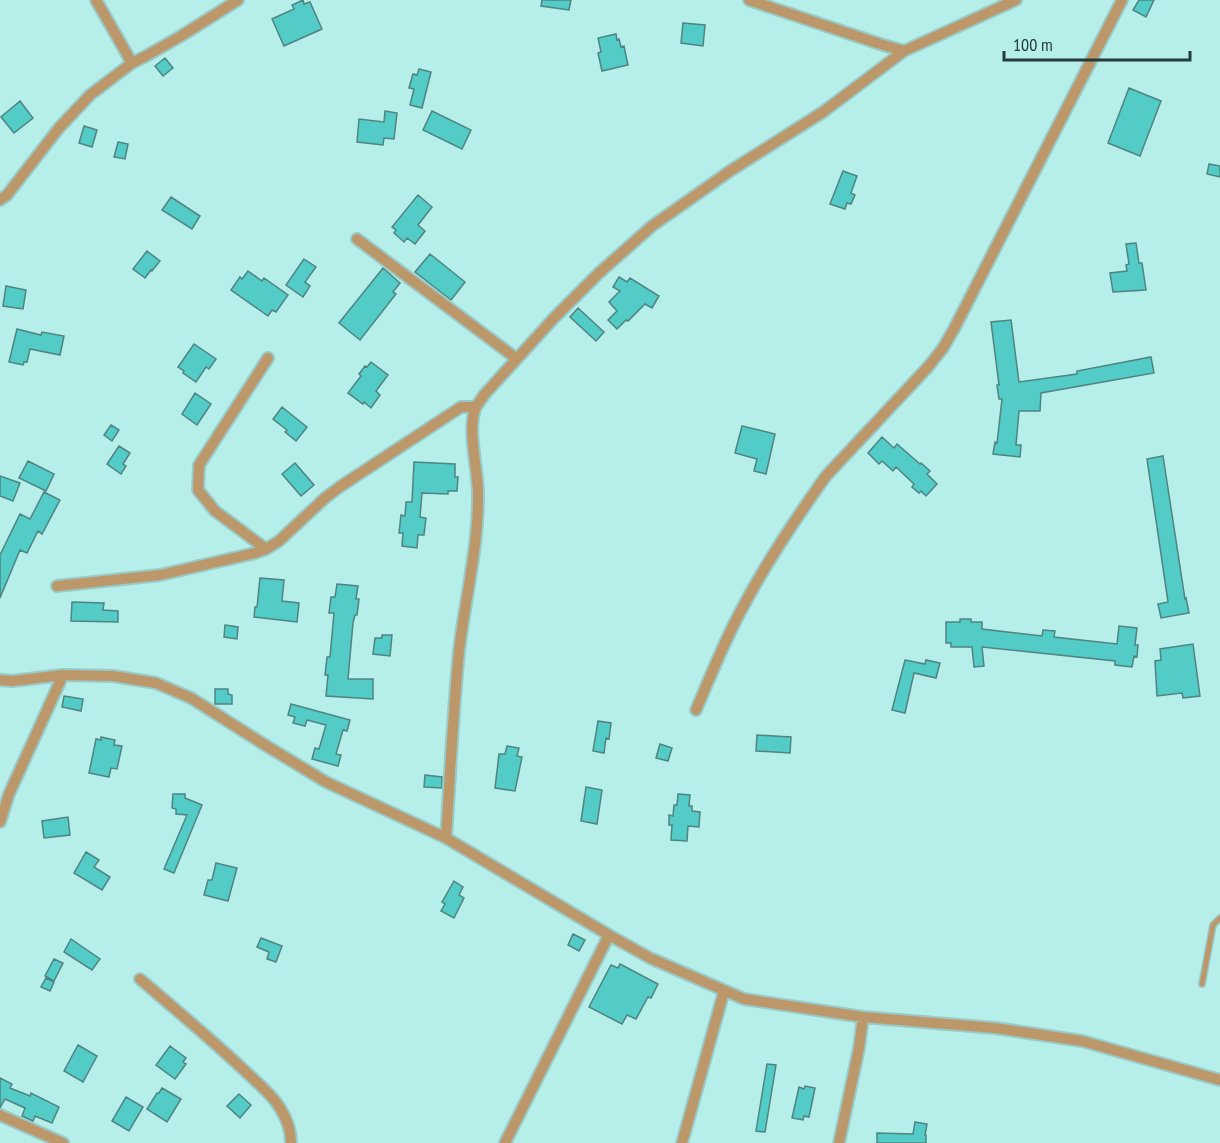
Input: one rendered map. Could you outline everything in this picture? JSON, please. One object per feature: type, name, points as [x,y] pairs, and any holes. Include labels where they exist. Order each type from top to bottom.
[{"type":"street","points":[[96,0],[132,63]]},
{"type":"street","points":[[0,200],[7,195],[59,128],[90,94],[132,63],[181,36],[238,0]]},
{"type":"street","points":[[749,0],[904,51]]},
{"type":"street","points":[[446,838],[459,652],[478,499],[473,421],[476,407],[484,395],[599,273],[652,226],[729,171],[823,112],[904,51],[1016,0]]},
{"type":"street","points":[[696,710],[725,642],[744,605],[806,504],[826,476],[943,348],[1122,0]]},
{"type":"street","points":[[357,239],[517,359]]},
{"type":"street","points":[[266,549],[215,512],[198,490],[199,465],[268,358]]},
{"type":"street","points":[[57,586],[160,575],[223,562],[266,549],[285,536],[341,486],[461,407],[476,407]]},
{"type":"street","points":[[0,822],[9,794],[63,675]]},
{"type":"street","points":[[0,680],[12,681],[63,675],[112,676],[156,683],[191,698],[326,782],[446,838],[650,958],[744,999],[863,1017],[995,1028],[1082,1041],[1220,1080]]},
{"type":"street","points":[[505,1143],[609,935]]},
{"type":"street","points":[[140,979],[217,1045],[271,1096],[286,1119],[291,1132],[291,1143]]},
{"type":"street","points":[[682,1143],[724,991]]},
{"type":"street","points":[[840,1143],[863,1017]]},
{"type":"street","points":[[0,1115],[63,1143]]},
{"type":"lane","points":[[1202,984],[1213,925],[1220,918]]},
{"type":"building","points":[[303,0],[304,4],[310,2],[322,29],[284,46],[272,19],[294,9],[292,5]]},
{"type":"building","points":[[542,0],[571,0],[569,10],[541,6]]},
{"type":"building","points":[[1139,0],[1154,0],[1146,17],[1133,10]]},
{"type":"building","points":[[683,23],[705,25],[703,46],[681,43]]},
{"type":"building","points":[[616,34],[621,47],[624,46],[628,65],[602,71],[598,53],[601,52],[598,38]]},
{"type":"building","points":[[165,58],[173,68],[163,76],[155,66]]},
{"type":"building","points":[[419,69],[431,72],[422,108],[410,105],[414,89],[409,88],[413,74],[417,75]]},
{"type":"building","points":[[1129,88],[1161,101],[1140,156],[1108,143]]},
{"type":"building","points":[[20,101],[33,118],[14,133],[1,117]]},
{"type":"building","points":[[385,111],[397,113],[394,139],[384,138],[383,145],[357,142],[359,119],[384,122]]},
{"type":"building","points":[[432,111],[471,130],[462,149],[423,130]]},
{"type":"building","points":[[84,126],[97,130],[92,147],[79,143]]},
{"type":"building","points":[[118,142],[128,144],[125,159],[114,157]]},
{"type":"building","points":[[1209,164],[1220,166],[1220,177],[1207,174]]},
{"type":"building","points":[[843,171],[857,176],[851,193],[855,195],[851,204],[847,203],[845,209],[830,204]]},
{"type":"building","points":[[418,195],[432,207],[418,225],[425,231],[415,244],[407,238],[404,242],[394,233],[396,230],[392,227]]},
{"type":"building","points":[[171,197],[200,216],[192,229],[162,210]]},
{"type":"building","points":[[1136,243],[1146,290],[1113,292],[1110,273],[1127,271],[1126,265],[1129,264],[1126,244]]},
{"type":"building","points":[[147,251],[160,261],[145,278],[133,269]]},
{"type":"building","points":[[430,254],[465,282],[451,300],[415,272]]},
{"type":"building","points":[[304,259],[316,267],[305,282],[310,286],[303,297],[286,285]]},
{"type":"building","points":[[383,268],[400,283],[393,292],[396,294],[360,340],[339,323]]},
{"type":"building","points":[[248,271],[262,281],[264,278],[288,295],[276,312],[272,310],[268,316],[231,290],[240,277],[242,279]]},
{"type":"building","points":[[619,277],[627,282],[630,278],[659,296],[652,308],[645,304],[617,329],[608,320],[617,311],[609,302],[620,291],[613,287]]},
{"type":"building","points":[[6,286],[26,290],[23,309],[3,306]]},
{"type":"building","points":[[578,308],[604,332],[596,341],[570,317]]},
{"type":"building","points":[[1011,320],[1019,382],[1077,374],[1077,371],[1151,357],[1154,373],[1041,393],[1040,411],[1019,411],[1016,445],[1021,445],[1020,457],[993,454],[995,442],[997,443],[1002,399],[999,399],[997,385],[999,385],[991,322]]},
{"type":"building","points":[[17,329],[41,335],[42,332],[64,336],[60,355],[30,349],[27,362],[23,365],[9,362]]},
{"type":"building","points":[[194,344],[216,359],[209,369],[206,367],[196,382],[178,367]]},
{"type":"building","points":[[371,362],[388,375],[376,391],[380,395],[371,408],[348,393],[361,376],[359,374]]},
{"type":"building","points":[[195,393],[211,404],[197,425],[182,414]]},
{"type":"building","points":[[282,407],[307,427],[296,441],[273,419]]},
{"type":"building","points":[[111,425],[119,430],[112,441],[104,435]]},
{"type":"building","points":[[742,426],[775,434],[766,474],[754,471],[757,459],[735,453]]},
{"type":"building","points":[[882,437],[894,448],[897,444],[930,471],[927,474],[937,484],[926,496],[912,487],[914,484],[896,467],[893,471],[882,461],[879,464],[868,453]]},
{"type":"building","points":[[119,446],[130,453],[123,464],[126,466],[121,474],[107,464]]},
{"type":"building","points":[[1163,456],[1189,613],[1161,618],[1158,604],[1168,602],[1147,459]]},
{"type":"building","points":[[28,461],[54,474],[46,491],[19,478]]},
{"type":"building","points":[[414,462],[455,464],[455,477],[458,477],[457,491],[448,491],[448,494],[422,493],[420,517],[426,518],[424,535],[418,535],[417,548],[402,546],[403,533],[399,533],[401,515],[405,516],[406,502],[412,502]]},
{"type":"building","points":[[295,463],[314,485],[301,496],[282,474]]},
{"type":"building","points":[[0,476],[20,483],[13,501],[0,496]]},
{"type":"building","points":[[44,492],[60,500],[42,534],[38,531],[27,553],[20,550],[0,598],[0,555],[20,514],[30,519]]},
{"type":"building","points":[[260,578],[284,580],[282,601],[299,603],[297,622],[254,617]]},
{"type":"building","points":[[337,584],[358,586],[356,599],[359,599],[357,615],[353,623],[348,679],[373,679],[373,699],[326,696],[328,675],[325,675],[327,657],[330,657],[334,613],[329,613],[331,597],[335,597]]},
{"type":"building","points":[[72,602],[104,603],[103,610],[118,611],[118,622],[71,621]]},
{"type":"building","points":[[960,619],[982,622],[982,629],[1042,636],[1043,630],[1055,631],[1054,637],[1117,644],[1119,626],[1137,628],[1135,645],[1138,645],[1137,657],[1134,656],[1132,667],[1115,665],[1115,661],[982,647],[984,666],[974,667],[972,647],[951,647],[951,643],[946,643],[946,622],[960,622]]},
{"type":"building","points":[[225,625],[238,627],[237,639],[224,637]]},
{"type":"building","points":[[382,635],[392,635],[390,656],[373,654],[375,638],[382,638]]},
{"type":"building","points":[[1193,644],[1200,696],[1183,698],[1182,693],[1157,696],[1155,661],[1161,660],[1160,649]]},
{"type":"building","points":[[905,660],[925,664],[926,660],[940,663],[936,678],[914,673],[905,713],[892,710]]},
{"type":"building","points":[[215,689],[228,689],[228,694],[232,695],[232,704],[215,704]]},
{"type":"building","points":[[64,696],[83,699],[81,711],[62,707]]},
{"type":"building","points":[[291,704],[350,720],[347,731],[343,730],[336,754],[341,755],[338,766],[312,759],[315,748],[319,749],[326,725],[307,720],[305,726],[293,723],[295,717],[288,715]]},
{"type":"building","points":[[598,721],[611,723],[604,753],[593,751]]},
{"type":"building","points":[[757,735],[791,737],[790,753],[756,751]]},
{"type":"building","points":[[101,737],[115,740],[114,745],[122,746],[117,769],[111,768],[109,777],[89,773],[96,739],[101,740]]},
{"type":"building","points":[[660,744],[672,748],[668,761],[656,758]]},
{"type":"building","points":[[507,746],[519,748],[517,756],[522,757],[515,791],[495,788],[499,754],[505,754]]},
{"type":"building","points":[[425,775],[442,777],[442,788],[424,787]]},
{"type":"building","points":[[586,787],[602,790],[597,824],[581,821]]},
{"type":"building","points":[[173,794],[185,794],[185,798],[202,805],[174,873],[164,869],[187,815],[176,814],[176,809],[172,808]]},
{"type":"building","points":[[678,794],[690,795],[689,806],[692,806],[692,811],[700,812],[699,827],[688,826],[687,841],[671,840],[672,825],[669,825],[669,815],[673,816]]},
{"type":"building","points":[[68,817],[70,835],[44,838],[42,821]]},
{"type":"building","points":[[86,852],[99,860],[94,867],[110,877],[102,890],[74,873]]},
{"type":"building","points":[[216,863],[237,868],[228,901],[204,895],[208,880],[212,880]]},
{"type":"building","points":[[454,881],[463,887],[459,895],[464,898],[454,918],[441,911],[445,904],[442,902]]},
{"type":"building","points":[[573,934],[585,940],[579,951],[568,945]]},
{"type":"building","points":[[261,938],[282,946],[276,962],[267,959],[269,952],[257,947]]},
{"type":"building","points":[[71,939],[100,959],[92,970],[64,952]]},
{"type":"building","points":[[54,959],[63,963],[54,981],[45,976]]},
{"type":"building","points":[[620,964],[658,984],[636,1019],[627,1015],[622,1024],[589,1007],[611,965],[618,968]]},
{"type":"building","points":[[46,978],[54,982],[50,991],[41,987]]},
{"type":"building","points":[[78,1045],[97,1056],[83,1082],[64,1071]]},
{"type":"building","points":[[170,1046],[186,1058],[183,1062],[186,1064],[175,1079],[156,1065]]},
{"type":"building","points":[[767,1064],[776,1065],[765,1132],[756,1131]]},
{"type":"building","points":[[0,1078],[12,1084],[10,1088],[30,1096],[31,1093],[59,1107],[52,1123],[35,1116],[33,1121],[22,1116],[25,1108],[5,1099],[0,1108]]},
{"type":"building","points":[[805,1086],[815,1088],[809,1117],[804,1116],[803,1120],[792,1118],[799,1087],[804,1089]]},
{"type":"building","points":[[162,1088],[181,1099],[167,1122],[147,1109]]},
{"type":"building","points":[[239,1094],[251,1105],[240,1118],[227,1106]]},
{"type":"building","points":[[126,1097],[143,1107],[129,1131],[112,1121]]},
{"type":"building","points":[[915,1122],[927,1124],[926,1143],[877,1143],[877,1133],[913,1134]]}]
